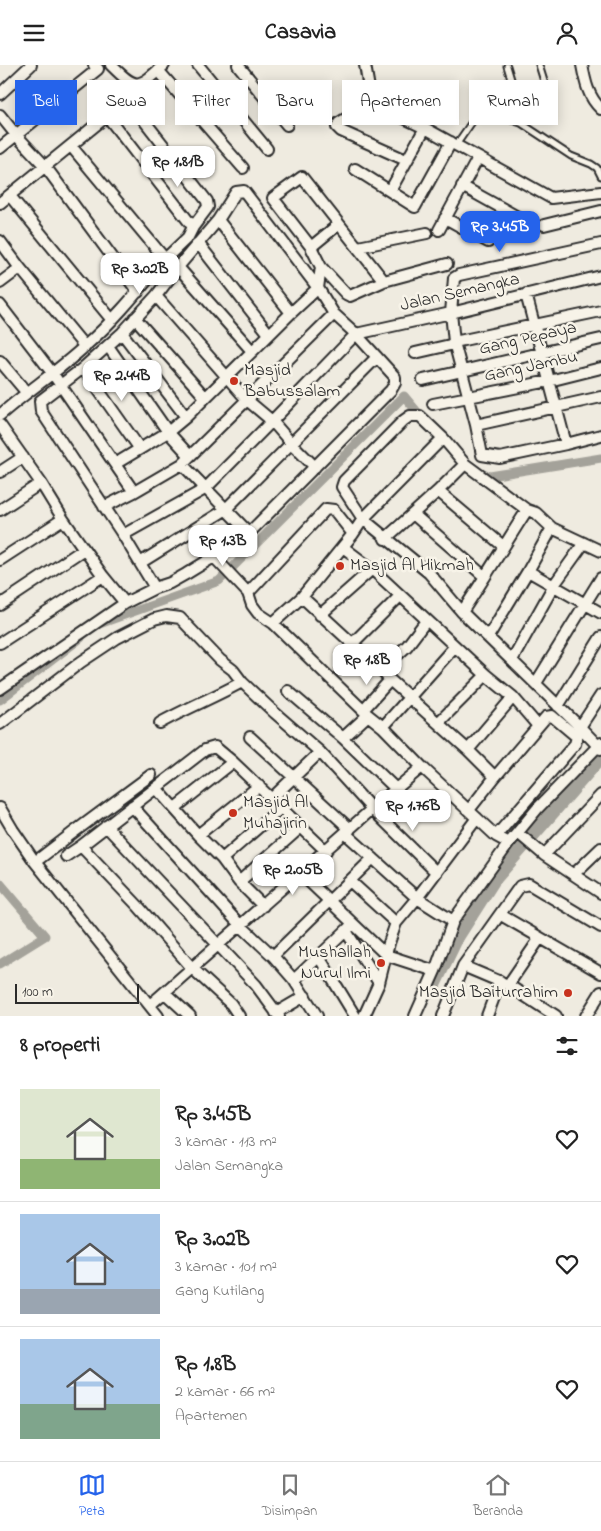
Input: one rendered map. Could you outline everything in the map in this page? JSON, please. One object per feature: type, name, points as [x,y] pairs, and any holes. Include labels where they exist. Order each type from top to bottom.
[{"type":"street","points":[[0,95],[31,65]]},
{"type":"street","points":[[111,65],[136,85],[161,67],[242,168]]},
{"type":"street","points":[[198,65],[267,149]]},
{"type":"street","points":[[238,65],[258,89]]},
{"type":"street","points":[[365,65],[368,80]]},
{"type":"street","points":[[582,65],[587,87],[595,104],[601,109]]},
{"type":"street","points":[[0,148],[99,66]]},
{"type":"street","points":[[0,115],[45,166],[138,292]]},
{"type":"street","points":[[342,121],[337,127],[342,131],[406,160]]},
{"type":"street","points":[[0,203],[95,125]]},
{"type":"street","points":[[115,125],[193,227]]},
{"type":"street","points":[[2,409],[53,375],[85,347],[138,292],[165,259],[188,237],[208,207],[207,201],[148,125]]},
{"type":"street","points":[[419,125],[551,198],[601,192]]},
{"type":"street","points":[[390,191],[425,128]]},
{"type":"street","points":[[355,169],[415,207],[454,144]]},
{"type":"street","points":[[71,146],[165,259]]},
{"type":"street","points":[[439,231],[478,158]]},
{"type":"street","points":[[384,281],[302,177],[273,198],[311,247],[321,267],[350,296],[384,281],[447,264]]},
{"type":"street","points":[[462,187],[524,220]]},
{"type":"street","points":[[0,689],[125,603],[155,588],[170,583],[215,558],[249,533],[391,390],[395,377],[334,313],[244,191],[236,192],[218,220],[156,296],[122,333],[84,368],[40,401],[39,408],[124,535],[155,588]]},
{"type":"street","points":[[10,196],[112,320]]},
{"type":"street","points":[[544,225],[601,211]]},
{"type":"street","points":[[445,218],[488,242]]},
{"type":"street","points":[[218,220],[291,313]]},
{"type":"street","points":[[311,247],[339,224]]},
{"type":"street","points":[[358,247],[427,233]]},
{"type":"street","points":[[0,241],[85,347]]},
{"type":"street","points":[[198,243],[269,334]]},
{"type":"street","points":[[601,244],[459,275],[454,278],[450,313],[454,342],[482,455],[500,458],[601,435]]},
{"type":"street","points":[[178,267],[252,351]]},
{"type":"street","points":[[115,464],[168,431],[186,417],[269,334],[318,289],[321,267]]},
{"type":"street","points":[[0,283],[20,268]]},
{"type":"street","name":"Jalan Semangka","points":[[356,334],[601,276]]},
{"type":"street","points":[[526,294],[566,444]]},
{"type":"street","points":[[156,296],[226,377],[272,421],[315,467]]},
{"type":"street","points":[[0,305],[53,375],[134,492]]},
{"type":"street","points":[[415,353],[450,345],[454,342],[601,311]]},
{"type":"street","points":[[104,507],[182,464],[334,313]]},
{"type":"street","points":[[135,318],[205,397]]},
{"type":"street","points":[[122,333],[186,417]]},
{"type":"street","points":[[124,535],[205,489],[356,334]]},
{"type":"street","name":"Gang Pepaya","points":[[423,380],[601,339]]},
{"type":"street","points":[[108,346],[168,431],[189,455]]},
{"type":"street","points":[[140,563],[225,509],[377,357]]},
{"type":"street","points":[[0,361],[27,393]]},
{"type":"street","points":[[84,368],[140,449]]},
{"type":"street","name":"Gang Jambu","points":[[433,405],[549,381],[601,368]]},
{"type":"street","points":[[476,425],[601,397]]},
{"type":"street","points":[[415,1016],[435,971],[453,921],[509,843],[521,836],[537,809],[600,746],[462,612],[429,573],[385,539],[363,519],[342,487],[344,481],[404,421],[410,416],[420,416],[443,438],[465,464],[528,510],[536,513],[552,528],[601,551]]},
{"type":"street","points":[[1,428],[41,483],[63,519],[103,576],[125,603]]},
{"type":"street","points":[[273,623],[302,597],[363,519],[443,438]]},
{"type":"street","points":[[0,472],[23,457]]},
{"type":"street","points":[[182,464],[249,533]]},
{"type":"street","points":[[385,539],[413,515],[465,464]]},
{"type":"street","points":[[0,510],[41,483]]},
{"type":"street","points":[[438,491],[503,546]]},
{"type":"street","points":[[248,593],[326,509],[334,510],[353,533]]},
{"type":"street","points":[[462,612],[528,510]]},
{"type":"street","points":[[413,515],[485,577]]},
{"type":"street","points":[[0,560],[63,519]]},
{"type":"street","points":[[488,637],[552,528]]},
{"type":"street","points":[[512,660],[554,585],[584,543]]},
{"type":"street","points":[[343,547],[372,569],[426,621],[513,697],[538,726]]},
{"type":"street","points":[[0,605],[84,549]]},
{"type":"street","points":[[215,558],[248,593],[252,605],[258,613],[273,623],[365,713],[383,727],[422,767],[496,836],[509,843]]},
{"type":"street","points":[[320,615],[372,569]]},
{"type":"street","points":[[528,571],[601,613]]},
{"type":"street","points":[[0,643],[103,576]]},
{"type":"street","points":[[536,683],[601,578]]},
{"type":"street","points":[[352,644],[400,596]]},
{"type":"street","points":[[302,597],[495,777]]},
{"type":"street","points":[[0,724],[80,662],[117,638],[154,619],[166,616],[180,618],[220,660],[233,670],[242,682],[320,752],[372,809],[436,872]]},
{"type":"street","points":[[381,670],[407,646],[426,621]]},
{"type":"street","points":[[558,706],[601,637]]},
{"type":"street","points":[[383,727],[455,646]]},
{"type":"street","points":[[438,723],[486,675]]},
{"type":"street","points":[[343,738],[390,680]]},
{"type":"street","points":[[160,723],[242,682]]},
{"type":"street","points":[[288,691],[343,738],[396,789]]},
{"type":"street","points":[[580,727],[601,695]]},
{"type":"street","points":[[468,750],[513,697]]},
{"type":"street","points":[[470,810],[495,777],[546,717],[552,716],[577,737],[577,741],[496,836]]},
{"type":"street","points":[[250,737],[294,776],[373,858],[417,898],[453,921]]},
{"type":"street","points":[[66,855],[81,846],[205,750],[215,747],[282,807],[326,851]]},
{"type":"street","points":[[272,798],[320,752]]},
{"type":"street","points":[[175,808],[233,762]]},
{"type":"street","points":[[150,1005],[422,767]]},
{"type":"street","points":[[35,862],[151,775]]},
{"type":"street","points":[[198,835],[259,786]]},
{"type":"street","points":[[156,789],[263,906]]},
{"type":"street","points":[[542,852],[601,795]]},
{"type":"street","points":[[132,806],[240,925],[294,979],[316,1013],[304,1016]]},
{"type":"street","points":[[222,859],[282,807]]},
{"type":"street","points":[[0,808],[12,830],[35,862],[158,1016]]},
{"type":"street","points":[[364,1016],[379,983],[396,923],[477,818]]},
{"type":"street","points":[[106,826],[256,985],[277,1014],[305,996]]},
{"type":"street","points":[[239,881],[301,827]]},
{"type":"street","points":[[521,836],[601,893]]},
{"type":"street","points":[[81,846],[138,906],[192,968],[231,1004],[238,1016]]},
{"type":"street","points":[[574,874],[601,848]]},
{"type":"street","points":[[273,956],[373,858]]},
{"type":"street","points":[[300,873],[328,900],[350,928],[379,983]]},
{"type":"street","points":[[350,881],[396,923]]},
{"type":"street","points":[[443,1016],[463,966],[520,886],[529,884],[601,927]]},
{"type":"street","points":[[501,915],[601,973]]},
{"type":"street","points":[[350,928],[386,955],[435,971]]},
{"type":"street","points":[[294,979],[350,928]]},
{"type":"street","points":[[487,1016],[504,983],[540,938]]},
{"type":"street","points":[[319,957],[355,1016]]},
{"type":"street","points":[[463,966],[504,983],[556,1016]]},
{"type":"street","points":[[586,1016],[601,992]]},
{"type":"street","points":[[165,993],[190,1016]]},
{"type":"lane","points":[[539,65],[544,80]]},
{"type":"lane","points":[[507,66],[511,80]]},
{"type":"lane","points":[[454,144],[469,124]]},
{"type":"lane","points":[[524,125],[571,156],[597,168],[601,177]]},
{"type":"waterway","points":[[102,623],[219,581],[404,396],[424,420]]},
{"type":"waterway","points":[[478,473],[490,476],[601,458]]},
{"type":"waterway","points":[[0,700],[81,638]]},
{"type":"waterway","points":[[431,990],[456,938],[493,880],[601,756]]},
{"type":"waterway","points":[[0,883],[45,936],[0,964]]},
{"type":"place","name":"Masjid Babussalam","points":[[234,381]]},
{"type":"place","name":"Masjid Al Hikmah","points":[[340,566]]},
{"type":"place","name":"Masjid Al Muhajirin","points":[[233,813]]},
{"type":"place","name":"Mushallah Nurul Ilmi","points":[[381,963]]},
{"type":"place","name":"Masjid Baiturrahim","points":[[568,993]]}]
